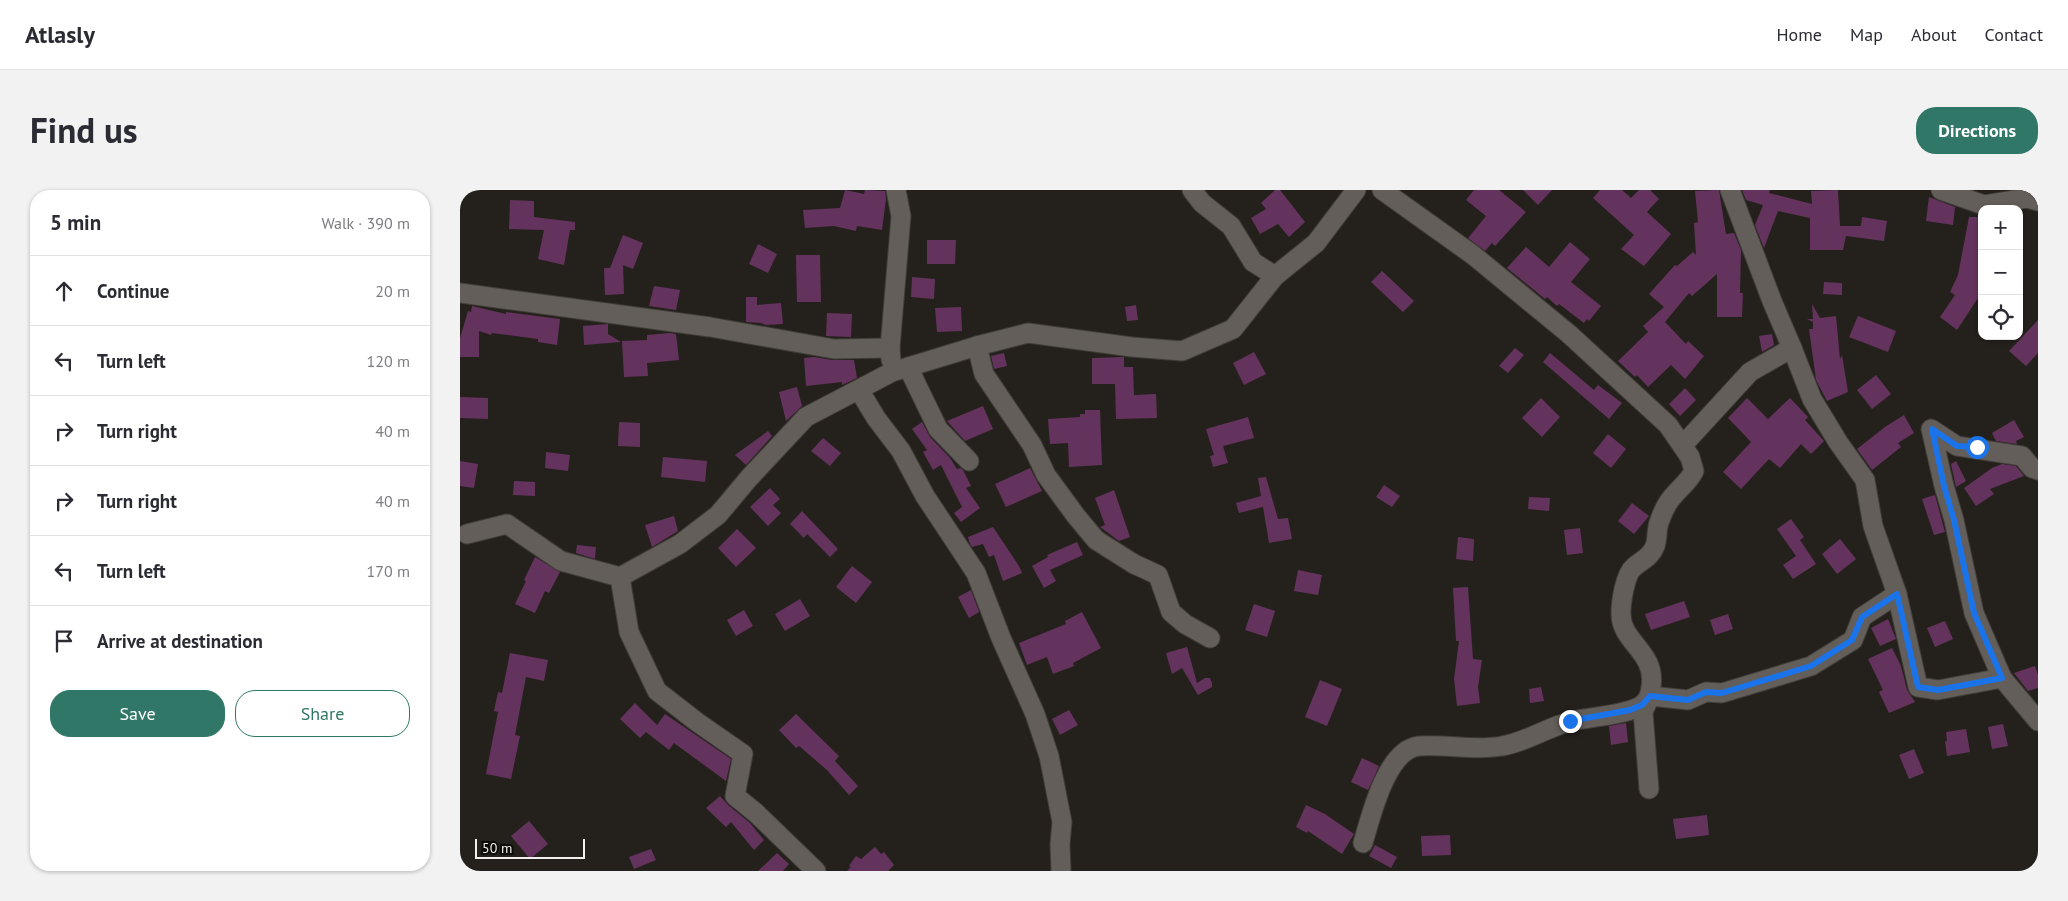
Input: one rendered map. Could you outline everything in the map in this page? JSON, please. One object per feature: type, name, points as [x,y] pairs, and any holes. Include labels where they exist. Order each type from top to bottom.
[{"type":"street","points":[[896,190],[901,216],[890,348],[900,370],[938,429],[968,461]]},
{"type":"street","points":[[1192,190],[1202,203],[1231,226],[1253,262],[1275,276]]},
{"type":"street","points":[[467,534],[507,524],[561,561],[620,577],[680,544],[710,521],[806,417],[900,370],[977,346],[1028,333],[1132,347],[1182,351],[1234,329],[1275,276],[1316,243],[1356,190]]},
{"type":"street","points":[[1382,190],[1472,255],[1569,334],[1668,425],[1690,456],[1694,471],[1688,482],[1674,494],[1665,508],[1659,522],[1655,547],[1646,560],[1633,567],[1624,589],[1620,614],[1625,631],[1649,664],[1652,680],[1650,696],[1642,712],[1649,788]]},
{"type":"street","points":[[1730,190],[1812,399],[1838,442],[1865,480],[1873,526],[1897,594],[1918,687],[1938,690],[2002,678]]},
{"type":"street","points":[[1941,190],[1984,205],[2027,198],[2038,201]]},
{"type":"street","points":[[460,293],[710,328],[834,349],[890,348]]},
{"type":"street","points":[[977,346],[984,374],[1032,445],[1046,475],[1076,516],[1096,540],[1134,564],[1158,575],[1171,612],[1185,624],[1210,638]]},
{"type":"street","points":[[1683,445],[1750,372],[1792,348]]},
{"type":"street","points":[[859,390],[876,418],[901,451],[925,496],[976,573],[1001,638],[1035,714],[1049,756],[1062,822],[1061,871]]},
{"type":"street","points":[[2038,470],[2032,468],[2022,456],[1957,446],[1932,429],[1974,613],[2002,678],[2038,721]]},
{"type":"street","points":[[620,577],[629,632],[657,691],[743,754],[735,796],[756,813],[816,871]]},
{"type":"street","points":[[1650,696],[1688,700],[1706,692],[1722,693],[1811,666],[1852,640],[1862,617],[1897,594]]},
{"type":"street","points":[[1363,843],[1379,788],[1400,756],[1409,749],[1419,746],[1466,748],[1504,746],[1570,721],[1630,710],[1642,705],[1650,696]]},
{"type":"building","points":[[845,190],[864,194],[865,190],[885,191],[886,199],[882,230],[857,226],[856,231],[834,226],[805,228],[803,210],[840,208]]},
{"type":"building","points":[[1275,190],[1280,190],[1305,222],[1289,237],[1278,224],[1260,234],[1251,218],[1266,209],[1261,203]]},
{"type":"building","points":[[1474,190],[1499,190],[1526,212],[1495,246],[1492,243],[1485,251],[1468,238],[1486,216],[1466,200]]},
{"type":"building","points":[[1523,190],[1552,190],[1538,205]]},
{"type":"building","points":[[1600,190],[1622,190],[1631,198],[1639,190],[1650,190],[1659,199],[1647,212],[1671,234],[1644,266],[1621,249],[1634,235],[1593,198]]},
{"type":"building","points":[[1719,190],[1726,234],[1734,233],[1741,250],[1740,293],[1743,293],[1742,317],[1717,317],[1717,274],[1692,296],[1689,293],[1665,322],[1686,344],[1688,341],[1704,356],[1685,379],[1671,365],[1648,387],[1637,375],[1635,377],[1618,361],[1648,332],[1643,326],[1664,307],[1649,294],[1675,265],[1677,266],[1693,252],[1696,255],[1694,223],[1698,222],[1695,191]]},
{"type":"building","points":[[1742,190],[1770,190],[1769,193],[1812,204],[1811,191],[1838,190],[1840,226],[1861,226],[1862,217],[1887,221],[1884,241],[1846,236],[1843,250],[1810,250],[1810,218],[1778,211],[1764,248],[1755,225],[1763,205],[1746,200]]},
{"type":"building","points":[[1929,197],[1955,207],[1953,225],[1926,221]]},
{"type":"building","points":[[510,200],[534,201],[534,217],[575,222],[575,230],[570,230],[564,265],[538,259],[544,230],[509,229]]},
{"type":"building","points":[[1969,217],[1978,217],[1978,298],[1957,330],[1940,317],[1955,295],[1950,292],[1958,275]]},
{"type":"building","points":[[623,235],[643,243],[633,269],[623,265],[624,294],[605,295],[604,268],[610,268]]},
{"type":"building","points":[[927,240],[956,240],[955,264],[927,264]]},
{"type":"building","points":[[1570,242],[1590,259],[1571,282],[1601,306],[1589,321],[1587,319],[1584,323],[1559,304],[1557,306],[1547,297],[1545,299],[1507,268],[1526,247],[1549,267]]},
{"type":"building","points":[[758,244],[777,254],[768,273],[749,264]]},
{"type":"building","points":[[796,255],[820,255],[821,302],[797,302]]},
{"type":"building","points":[[1382,271],[1414,301],[1403,312],[1371,282]]},
{"type":"building","points":[[912,277],[935,279],[934,299],[911,297]]},
{"type":"building","points":[[1824,282],[1842,283],[1842,295],[1823,294]]},
{"type":"building","points":[[654,286],[680,290],[676,310],[649,306]]},
{"type":"building","points":[[746,297],[757,297],[757,305],[781,303],[783,324],[766,325],[746,322]]},
{"type":"building","points":[[1812,304],[1820,318],[1836,316],[1840,359],[1842,355],[1848,392],[1827,401],[1816,380],[1809,329],[1813,329],[1813,322],[1807,319],[1813,319]]},
{"type":"building","points":[[1136,305],[1138,320],[1127,321],[1125,307]]},
{"type":"building","points":[[472,306],[506,314],[506,312],[560,319],[557,345],[538,342],[538,339],[492,333],[491,335],[479,331],[479,357],[460,357],[460,338],[468,311],[471,312]]},
{"type":"building","points":[[961,307],[962,331],[937,332],[935,308]]},
{"type":"building","points":[[827,313],[852,314],[851,337],[826,336]]},
{"type":"building","points":[[1858,316],[1896,331],[1888,352],[1849,337]]},
{"type":"building","points":[[2038,320],[2038,353],[2026,366],[2009,351],[2019,340],[2023,340],[2023,336]]},
{"type":"building","points":[[608,324],[608,334],[621,342],[584,345],[583,326]]},
{"type":"building","points":[[676,334],[679,360],[647,363],[648,376],[624,377],[622,341],[647,340],[647,335]]},
{"type":"building","points":[[1772,334],[1774,345],[1762,352],[1759,336]]},
{"type":"building","points":[[1515,348],[1524,355],[1508,373],[1499,366]]},
{"type":"building","points":[[1254,352],[1266,374],[1244,385],[1233,363]]},
{"type":"building","points":[[1004,353],[1007,366],[994,369],[991,356]]},
{"type":"building","points":[[1550,353],[1594,390],[1598,385],[1622,403],[1609,419],[1543,362]]},
{"type":"building","points":[[814,357],[832,360],[854,360],[857,378],[842,385],[842,382],[806,386],[804,358]]},
{"type":"building","points":[[1124,357],[1124,367],[1133,367],[1134,395],[1156,394],[1157,418],[1116,419],[1115,384],[1092,384],[1092,358]]},
{"type":"building","points":[[1876,375],[1891,394],[1872,409],[1857,390]]},
{"type":"building","points":[[797,387],[802,406],[786,421],[779,392]]},
{"type":"building","points":[[1685,388],[1696,400],[1680,416],[1669,404]]},
{"type":"building","points":[[460,397],[488,398],[488,419],[460,418]]},
{"type":"building","points":[[1541,398],[1560,417],[1542,437],[1522,418]]},
{"type":"building","points":[[1747,398],[1768,419],[1790,398],[1808,417],[1805,420],[1824,441],[1811,454],[1801,444],[1780,468],[1769,459],[1741,489],[1723,472],[1751,442],[1728,418]]},
{"type":"building","points":[[983,406],[993,429],[965,441],[947,421]]},
{"type":"building","points":[[1085,410],[1100,410],[1102,465],[1069,467],[1068,443],[1050,444],[1048,419],[1080,417],[1080,414],[1085,414]]},
{"type":"building","points":[[1904,415],[1914,433],[1898,443],[1901,447],[1872,470],[1857,449]]},
{"type":"building","points":[[1248,417],[1254,438],[1223,446],[1228,463],[1213,467],[1210,456],[1214,455],[1206,429]]},
{"type":"building","points":[[2014,420],[2024,437],[2016,441],[2017,444],[1996,441],[1992,433]]},
{"type":"building","points":[[619,422],[640,423],[640,447],[618,446]]},
{"type":"building","points":[[922,422],[930,437],[950,458],[957,469],[963,470],[971,486],[966,488],[980,508],[961,522],[954,513],[962,507],[941,465],[933,470],[923,452],[927,450],[912,429]]},
{"type":"building","points":[[768,431],[772,436],[746,465],[735,455]]},
{"type":"building","points":[[1608,434],[1626,449],[1611,468],[1593,453]]},
{"type":"building","points":[[823,438],[841,453],[830,466],[811,451]]},
{"type":"building","points":[[546,452],[570,455],[568,471],[545,468]]},
{"type":"building","points":[[663,457],[707,461],[705,482],[661,477]]},
{"type":"building","points":[[460,461],[478,464],[474,488],[460,486]]},
{"type":"building","points":[[1956,461],[1966,481],[1956,487],[1951,464]]},
{"type":"building","points":[[2002,464],[2016,466],[2024,476],[1990,489],[1994,494],[1976,506],[1964,488],[1992,468]]},
{"type":"building","points":[[1030,468],[1042,491],[1006,507],[995,484]]},
{"type":"building","points":[[1266,477],[1278,519],[1288,518],[1292,539],[1269,543],[1263,507],[1239,513],[1236,503],[1261,496],[1258,478]]},
{"type":"building","points":[[514,481],[535,482],[535,496],[513,495]]},
{"type":"building","points":[[1384,485],[1400,496],[1392,507],[1376,497]]},
{"type":"building","points":[[770,488],[780,499],[773,505],[781,513],[768,526],[750,507]]},
{"type":"building","points":[[1114,490],[1130,537],[1119,541],[1100,527],[1105,525],[1095,498]]},
{"type":"building","points":[[1935,495],[1945,532],[1934,535],[1922,499]]},
{"type":"building","points":[[1529,497],[1550,498],[1549,511],[1528,509]]},
{"type":"building","points":[[1632,503],[1649,516],[1634,534],[1618,521]]},
{"type":"building","points":[[802,511],[838,549],[830,557],[807,534],[804,538],[790,524]]},
{"type":"building","points":[[674,516],[678,531],[652,547],[645,525]]},
{"type":"building","points":[[1791,519],[1804,537],[1800,540],[1816,564],[1793,579],[1783,565],[1796,556],[1777,529]]},
{"type":"building","points":[[993,527],[1022,573],[1003,581],[994,555],[989,557],[983,544],[972,547],[968,537]]},
{"type":"building","points":[[1580,528],[1583,553],[1567,555],[1564,530]]},
{"type":"building","points":[[737,529],[756,548],[736,567],[718,548]]},
{"type":"building","points":[[1458,537],[1474,539],[1473,561],[1456,559]]},
{"type":"building","points":[[1840,539],[1856,559],[1837,574],[1822,554]]},
{"type":"building","points":[[1077,542],[1083,555],[1050,570],[1056,581],[1044,588],[1032,566],[1048,557],[1047,555]]},
{"type":"building","points":[[577,545],[596,547],[595,559],[576,553]]},
{"type":"building","points":[[535,557],[560,572],[549,593],[545,591],[535,613],[515,604]]},
{"type":"building","points":[[852,566],[872,582],[856,603],[836,587]]},
{"type":"building","points":[[1298,570],[1322,575],[1318,595],[1294,591]]},
{"type":"building","points":[[1468,587],[1473,659],[1482,660],[1478,687],[1480,703],[1457,706],[1454,679],[1459,641],[1456,641],[1453,588]]},
{"type":"building","points":[[971,590],[979,612],[969,618],[958,597]]},
{"type":"building","points":[[800,599],[810,616],[785,631],[775,614]]},
{"type":"building","points":[[1684,601],[1690,617],[1651,630],[1645,614]]},
{"type":"building","points":[[1254,604],[1275,611],[1267,637],[1245,630]]},
{"type":"building","points":[[744,610],[753,626],[736,636],[727,620]]},
{"type":"building","points":[[1082,612],[1101,648],[1073,663],[1074,666],[1053,674],[1047,657],[1027,665],[1019,643],[1066,624],[1065,621]]},
{"type":"building","points":[[1728,614],[1733,629],[1715,635],[1710,620]]},
{"type":"building","points":[[1888,619],[1896,639],[1880,646],[1871,628]]},
{"type":"building","points":[[1945,621],[1953,639],[1935,647],[1927,628]]},
{"type":"building","points":[[1187,647],[1197,683],[1205,678],[1210,678],[1212,683],[1212,687],[1198,695],[1182,668],[1172,674],[1166,653]]},
{"type":"building","points":[[1892,648],[1901,666],[1907,690],[1915,702],[1889,713],[1879,692],[1883,690],[1868,659]]},
{"type":"building","points":[[510,653],[548,660],[544,681],[526,677],[515,735],[520,736],[511,779],[486,774],[498,712],[494,711],[498,692],[502,693]]},
{"type":"building","points":[[2035,666],[2038,675],[2038,688],[2028,691],[2014,673]]},
{"type":"building","points":[[1320,680],[1342,689],[1327,726],[1305,717]]},
{"type":"building","points":[[1541,687],[1544,701],[1530,703],[1529,689]]},
{"type":"building","points":[[635,703],[657,725],[665,714],[731,759],[726,781],[674,743],[669,750],[646,732],[640,738],[620,719]]},
{"type":"building","points":[[1069,710],[1078,725],[1060,735],[1052,719]]},
{"type":"building","points":[[796,714],[839,756],[835,761],[858,786],[849,795],[827,770],[799,746],[796,748],[779,730]]},
{"type":"building","points":[[1626,723],[1628,742],[1611,745],[1609,726]]},
{"type":"building","points":[[2003,724],[2008,746],[1992,749],[1988,727]]},
{"type":"building","points":[[1966,729],[1970,752],[1947,756],[1946,732]]},
{"type":"building","points":[[1914,749],[1924,773],[1909,779],[1899,755]]},
{"type":"building","points":[[1362,758],[1379,766],[1368,790],[1351,782]]},
{"type":"building","points":[[720,796],[750,823],[764,840],[754,850],[731,822],[726,827],[706,808]]},
{"type":"building","points":[[1306,805],[1325,814],[1354,834],[1342,854],[1308,831],[1307,833],[1296,827]]},
{"type":"building","points":[[1707,815],[1709,835],[1676,839],[1673,819]]},
{"type":"building","points":[[529,821],[548,844],[530,859],[511,836]]},
{"type":"building","points":[[1450,835],[1451,855],[1422,856],[1421,836]]},
{"type":"building","points":[[1375,845],[1397,857],[1391,868],[1369,856]]},
{"type":"building","points":[[875,847],[881,854],[884,852],[894,865],[888,871],[847,871],[856,856],[861,859]]},
{"type":"building","points":[[651,849],[656,860],[634,869],[629,857]]},
{"type":"building","points":[[777,853],[789,864],[783,871],[758,871]]},
{"type":"route","points":[[1570,721],[1630,710],[1642,705],[1650,696],[1688,700],[1706,692],[1722,693],[1811,666],[1852,640],[1862,617],[1897,594],[1918,687],[1938,690],[2002,678],[1974,613],[1932,429],[1957,446],[1977,447]]}]
